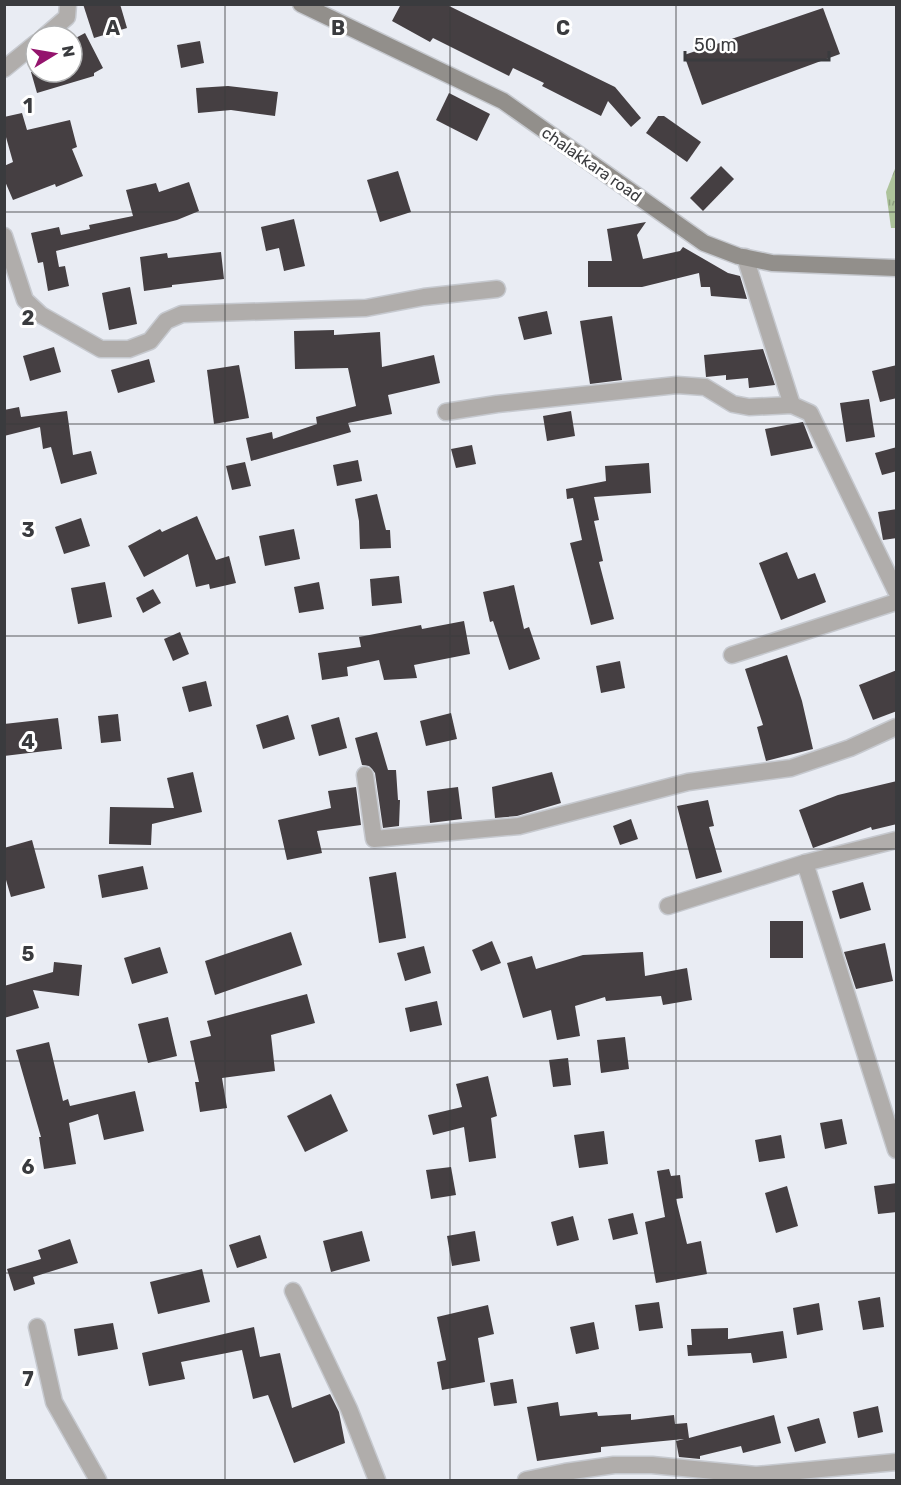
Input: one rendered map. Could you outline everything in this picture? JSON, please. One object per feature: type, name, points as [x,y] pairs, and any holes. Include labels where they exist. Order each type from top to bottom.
[{"type":"main road","name":"chalakkara road","points":[[301,4],[503,101],[704,243],[745,258],[772,262],[897,268]]},
{"type":"street","points":[[59,24],[67,17],[68,4]]},
{"type":"street","points":[[4,69],[24,53]]},
{"type":"street","points":[[4,236],[25,300],[41,315],[101,349],[129,349],[150,341],[166,321],[182,314],[366,308],[424,297],[497,289]]},
{"type":"street","points":[[745,258],[792,405]]},
{"type":"street","points":[[447,412],[497,404],[677,385],[705,387],[733,404],[749,407],[792,405],[810,413],[897,591]]},
{"type":"street","points":[[732,656],[897,602]]},
{"type":"street","points":[[365,775],[374,839],[485,829],[519,825],[688,782],[791,768],[850,748],[897,727]]},
{"type":"street","points":[[668,906],[805,863],[897,840]]},
{"type":"street","points":[[805,863],[897,1150]]},
{"type":"street","points":[[293,1291],[349,1410],[377,1480]]},
{"type":"street","points":[[37,1327],[54,1402],[98,1480]]},
{"type":"street","points":[[526,1480],[614,1465],[652,1465],[756,1475],[897,1462]]},
{"type":"green space","points":[[896,166],[896,228],[891,228],[886,192]]},
{"type":"building","points":[[83,4],[120,4],[127,28],[94,38]]},
{"type":"building","points":[[401,4],[445,4],[615,87],[641,118],[631,127],[608,101],[601,116],[542,86],[544,83],[513,68],[509,76],[433,38],[430,42],[392,21]]},
{"type":"building","points":[[823,8],[840,54],[702,105],[684,55]]},
{"type":"building","points":[[84,34],[103,68],[94,73],[94,76],[84,79]]},
{"type":"building","points":[[200,41],[204,63],[181,68],[177,45]]},
{"type":"building","points":[[34,84],[67,84],[37,93]]},
{"type":"building","points":[[228,86],[278,92],[275,116],[231,110],[198,113],[196,88]]},
{"type":"building","points":[[449,93],[490,114],[477,141],[436,120]]},
{"type":"building","points":[[22,113],[27,130],[70,120],[77,147],[72,149],[83,176],[13,200],[4,179],[4,166],[13,162],[4,130],[4,117]]},
{"type":"building","points":[[658,116],[664,116],[701,142],[687,162],[646,133]]},
{"type":"building","points":[[721,166],[734,179],[703,211],[690,198]]},
{"type":"building","points":[[398,171],[411,212],[380,222],[367,180]]},
{"type":"building","points":[[189,182],[199,211],[177,220],[56,251],[59,267],[65,266],[69,286],[48,291],[43,262],[38,263],[31,233],[59,227],[61,235],[90,229],[89,225],[133,216],[126,190],[156,183],[159,192]]},
{"type":"building","points":[[294,219],[305,266],[284,271],[279,248],[266,251],[261,227]]},
{"type":"building","points":[[646,222],[637,235],[643,259],[680,251],[683,247],[728,273],[740,276],[747,299],[711,296],[710,287],[701,287],[699,273],[642,287],[588,287],[588,261],[612,261],[607,229]]},
{"type":"building","points":[[221,252],[224,279],[144,291],[140,257],[167,253],[168,258]]},
{"type":"building","points":[[130,287],[137,324],[109,330],[102,293]]},
{"type":"building","points":[[547,311],[552,334],[524,340],[518,317]]},
{"type":"building","points":[[612,316],[622,380],[590,384],[580,321]]},
{"type":"building","points":[[334,330],[334,335],[380,332],[382,367],[434,355],[440,383],[388,395],[392,414],[348,423],[351,432],[251,461],[246,438],[272,432],[273,439],[317,424],[316,417],[356,406],[348,368],[295,369],[294,331]]},
{"type":"building","points":[[54,347],[61,372],[30,381],[23,356]]},
{"type":"building","points":[[763,349],[775,385],[749,388],[748,378],[726,380],[726,375],[706,377],[704,355]]},
{"type":"building","points":[[149,359],[155,382],[118,393],[111,370]]},
{"type":"building","points":[[239,365],[249,418],[214,424],[207,370]]},
{"type":"building","points":[[897,365],[897,398],[880,402],[872,371]]},
{"type":"building","points":[[869,399],[875,437],[846,442],[840,403]]},
{"type":"building","points":[[19,407],[21,417],[67,411],[73,455],[91,451],[97,474],[61,484],[51,447],[43,449],[40,427],[4,436],[4,410]]},
{"type":"building","points":[[571,411],[575,436],[547,441],[543,416]]},
{"type":"building","points":[[803,422],[813,448],[771,456],[765,429]]},
{"type":"building","points":[[472,445],[476,464],[456,468],[451,449]]},
{"type":"building","points":[[897,447],[897,471],[882,475],[875,453]]},
{"type":"building","points":[[358,460],[362,481],[337,486],[333,465]]},
{"type":"building","points":[[245,462],[251,486],[232,490],[226,466]]},
{"type":"building","points":[[649,463],[651,493],[594,497],[599,520],[594,521],[603,561],[599,562],[614,619],[591,625],[570,543],[582,540],[573,498],[567,499],[566,489],[606,481],[605,466]]},
{"type":"building","points":[[377,494],[386,530],[390,530],[391,548],[360,549],[355,499]]},
{"type":"building","points":[[897,509],[897,538],[883,540],[878,512]]},
{"type":"building","points":[[197,516],[216,560],[229,556],[236,583],[210,589],[209,584],[196,587],[188,554],[144,577],[128,546],[160,529],[162,532]]},
{"type":"building","points":[[81,518],[90,546],[64,554],[55,527]]},
{"type":"building","points":[[294,529],[300,559],[265,566],[259,536]]},
{"type":"building","points":[[787,552],[798,579],[815,573],[826,602],[781,620],[759,563]]},
{"type":"building","points":[[399,576],[402,603],[372,606],[370,579]]},
{"type":"building","points":[[105,582],[112,617],[78,624],[71,588]]},
{"type":"building","points":[[319,582],[324,609],[299,613],[294,587]]},
{"type":"building","points":[[514,585],[524,629],[529,627],[540,659],[509,670],[493,621],[490,622],[483,592]]},
{"type":"building","points":[[153,589],[161,603],[143,613],[136,598]]},
{"type":"building","points":[[464,621],[470,654],[414,665],[417,678],[384,680],[379,660],[347,667],[348,676],[322,680],[318,653],[361,647],[359,637],[421,625],[422,629]]},
{"type":"building","points":[[180,632],[189,654],[173,661],[164,639]]},
{"type":"building","points":[[787,655],[802,701],[813,749],[766,761],[757,727],[763,725],[745,669]]},
{"type":"building","points":[[620,661],[625,688],[601,693],[596,666]]},
{"type":"building","points":[[897,670],[897,711],[873,720],[859,685]]},
{"type":"building","points":[[206,681],[212,706],[189,712],[182,687]]},
{"type":"building","points":[[451,713],[457,739],[426,746],[420,721]]},
{"type":"building","points":[[118,714],[121,741],[101,743],[98,716]]},
{"type":"building","points":[[288,715],[295,739],[263,749],[256,725]]},
{"type":"building","points":[[339,717],[347,748],[319,756],[311,725]]},
{"type":"building","points":[[58,718],[62,749],[4,756],[4,724]]},
{"type":"building","points":[[377,732],[388,770],[396,770],[398,800],[400,800],[399,826],[383,828],[375,773],[369,766],[362,765],[355,738]]},
{"type":"building","points":[[193,772],[202,812],[152,824],[151,845],[109,844],[110,807],[174,808],[167,778]]},
{"type":"building","points":[[552,772],[561,803],[517,816],[495,818],[492,787]]},
{"type":"building","points":[[897,781],[897,824],[872,830],[871,827],[813,848],[799,810],[838,795]]},
{"type":"building","points":[[356,787],[361,825],[317,831],[322,853],[287,860],[278,820],[331,808],[328,791]]},
{"type":"building","points":[[458,787],[462,819],[430,823],[427,791]]},
{"type":"building","points":[[708,800],[714,826],[709,827],[722,872],[696,879],[677,806]]},
{"type":"building","points":[[631,819],[638,839],[620,845],[613,826]]},
{"type":"building","points":[[32,840],[45,888],[11,897],[4,873],[4,848]]},
{"type":"building","points":[[143,866],[148,889],[102,898],[98,875]]},
{"type":"building","points":[[396,872],[406,938],[379,943],[369,877]]},
{"type":"building","points":[[863,882],[871,910],[840,919],[832,891]]},
{"type":"building","points":[[770,921],[803,921],[803,958],[770,958]]},
{"type":"building","points":[[291,932],[302,965],[215,995],[205,961]]},
{"type":"building","points":[[492,941],[501,963],[481,971],[472,950]]},
{"type":"building","points":[[885,943],[893,981],[856,989],[844,952]]},
{"type":"building","points":[[424,946],[431,973],[405,981],[397,953]]},
{"type":"building","points":[[160,947],[168,973],[132,984],[124,958]]},
{"type":"building","points":[[643,952],[645,976],[687,968],[692,1000],[663,1005],[661,996],[606,1001],[605,997],[575,1006],[580,1036],[557,1040],[551,1010],[523,1018],[507,963],[532,956],[536,969],[583,955]]},
{"type":"building","points":[[54,962],[82,965],[79,996],[33,990],[39,1008],[4,1018],[4,986],[53,972]]},
{"type":"building","points":[[307,994],[315,1023],[271,1035],[275,1071],[222,1078],[227,1108],[200,1112],[195,1082],[199,1082],[190,1041],[211,1036],[207,1021]]},
{"type":"building","points":[[437,1001],[442,1025],[410,1032],[405,1008]]},
{"type":"building","points":[[168,1017],[177,1056],[148,1063],[138,1024]]},
{"type":"building","points":[[625,1037],[629,1069],[601,1073],[597,1040]]},
{"type":"building","points":[[49,1042],[63,1101],[68,1099],[70,1106],[135,1091],[144,1131],[104,1140],[98,1114],[69,1123],[76,1164],[44,1169],[39,1137],[41,1137],[16,1050]]},
{"type":"building","points":[[568,1058],[571,1085],[553,1087],[549,1060]]},
{"type":"building","points":[[488,1076],[497,1116],[491,1118],[496,1158],[469,1162],[464,1127],[433,1135],[428,1115],[462,1107],[456,1084]]},
{"type":"building","points":[[331,1094],[348,1131],[305,1152],[287,1116]]},
{"type":"building","points":[[842,1119],[847,1144],[825,1149],[820,1123]]},
{"type":"building","points":[[604,1131],[608,1164],[579,1168],[574,1135]]},
{"type":"building","points":[[781,1135],[785,1158],[759,1162],[755,1140]]},
{"type":"building","points":[[451,1167],[456,1195],[431,1199],[426,1170]]},
{"type":"building","points":[[669,1169],[671,1176],[680,1175],[683,1198],[676,1199],[687,1244],[701,1241],[707,1274],[656,1283],[645,1222],[665,1217],[657,1171]]},
{"type":"building","points":[[897,1183],[897,1212],[878,1214],[874,1186]]},
{"type":"building","points":[[787,1186],[798,1226],[776,1233],[765,1193]]},
{"type":"building","points":[[633,1213],[638,1234],[613,1240],[608,1219]]},
{"type":"building","points":[[573,1216],[579,1240],[557,1246],[551,1222]]},
{"type":"building","points":[[362,1231],[370,1261],[331,1272],[323,1241]]},
{"type":"building","points":[[475,1231],[480,1261],[452,1266],[447,1236]]},
{"type":"building","points":[[260,1235],[267,1258],[237,1268],[229,1245]]},
{"type":"building","points":[[70,1239],[78,1263],[33,1277],[35,1284],[14,1291],[7,1269],[41,1259],[38,1250]]},
{"type":"building","points":[[202,1269],[210,1302],[158,1314],[150,1282]]},
{"type":"building","points":[[880,1297],[884,1327],[863,1330],[858,1301]]},
{"type":"building","points":[[659,1302],[663,1328],[639,1331],[635,1305]]},
{"type":"building","points":[[819,1303],[823,1330],[797,1335],[793,1308]]},
{"type":"building","points":[[488,1305],[494,1334],[478,1338],[485,1382],[442,1390],[437,1362],[446,1360],[437,1317]]},
{"type":"building","points":[[594,1322],[599,1349],[576,1354],[570,1327]]},
{"type":"building","points":[[113,1323],[118,1349],[78,1356],[74,1329]]},
{"type":"building","points":[[254,1327],[260,1357],[280,1353],[292,1408],[330,1394],[339,1412],[345,1443],[294,1463],[268,1395],[253,1399],[242,1350],[181,1362],[185,1379],[149,1386],[142,1353]]},
{"type":"building","points":[[728,1328],[728,1339],[783,1331],[787,1358],[753,1363],[751,1353],[688,1356],[687,1345],[692,1345],[691,1329]]},
{"type":"building","points":[[513,1379],[517,1403],[494,1406],[490,1383]]},
{"type":"building","points":[[558,1402],[560,1416],[597,1412],[598,1416],[631,1414],[631,1420],[674,1415],[675,1424],[687,1423],[689,1438],[774,1415],[781,1443],[743,1453],[741,1446],[700,1456],[700,1459],[679,1457],[676,1441],[684,1439],[601,1447],[601,1452],[537,1461],[527,1407]]},
{"type":"building","points":[[878,1406],[883,1432],[858,1438],[853,1412]]},
{"type":"building","points":[[819,1418],[826,1443],[795,1452],[787,1427]]}]
